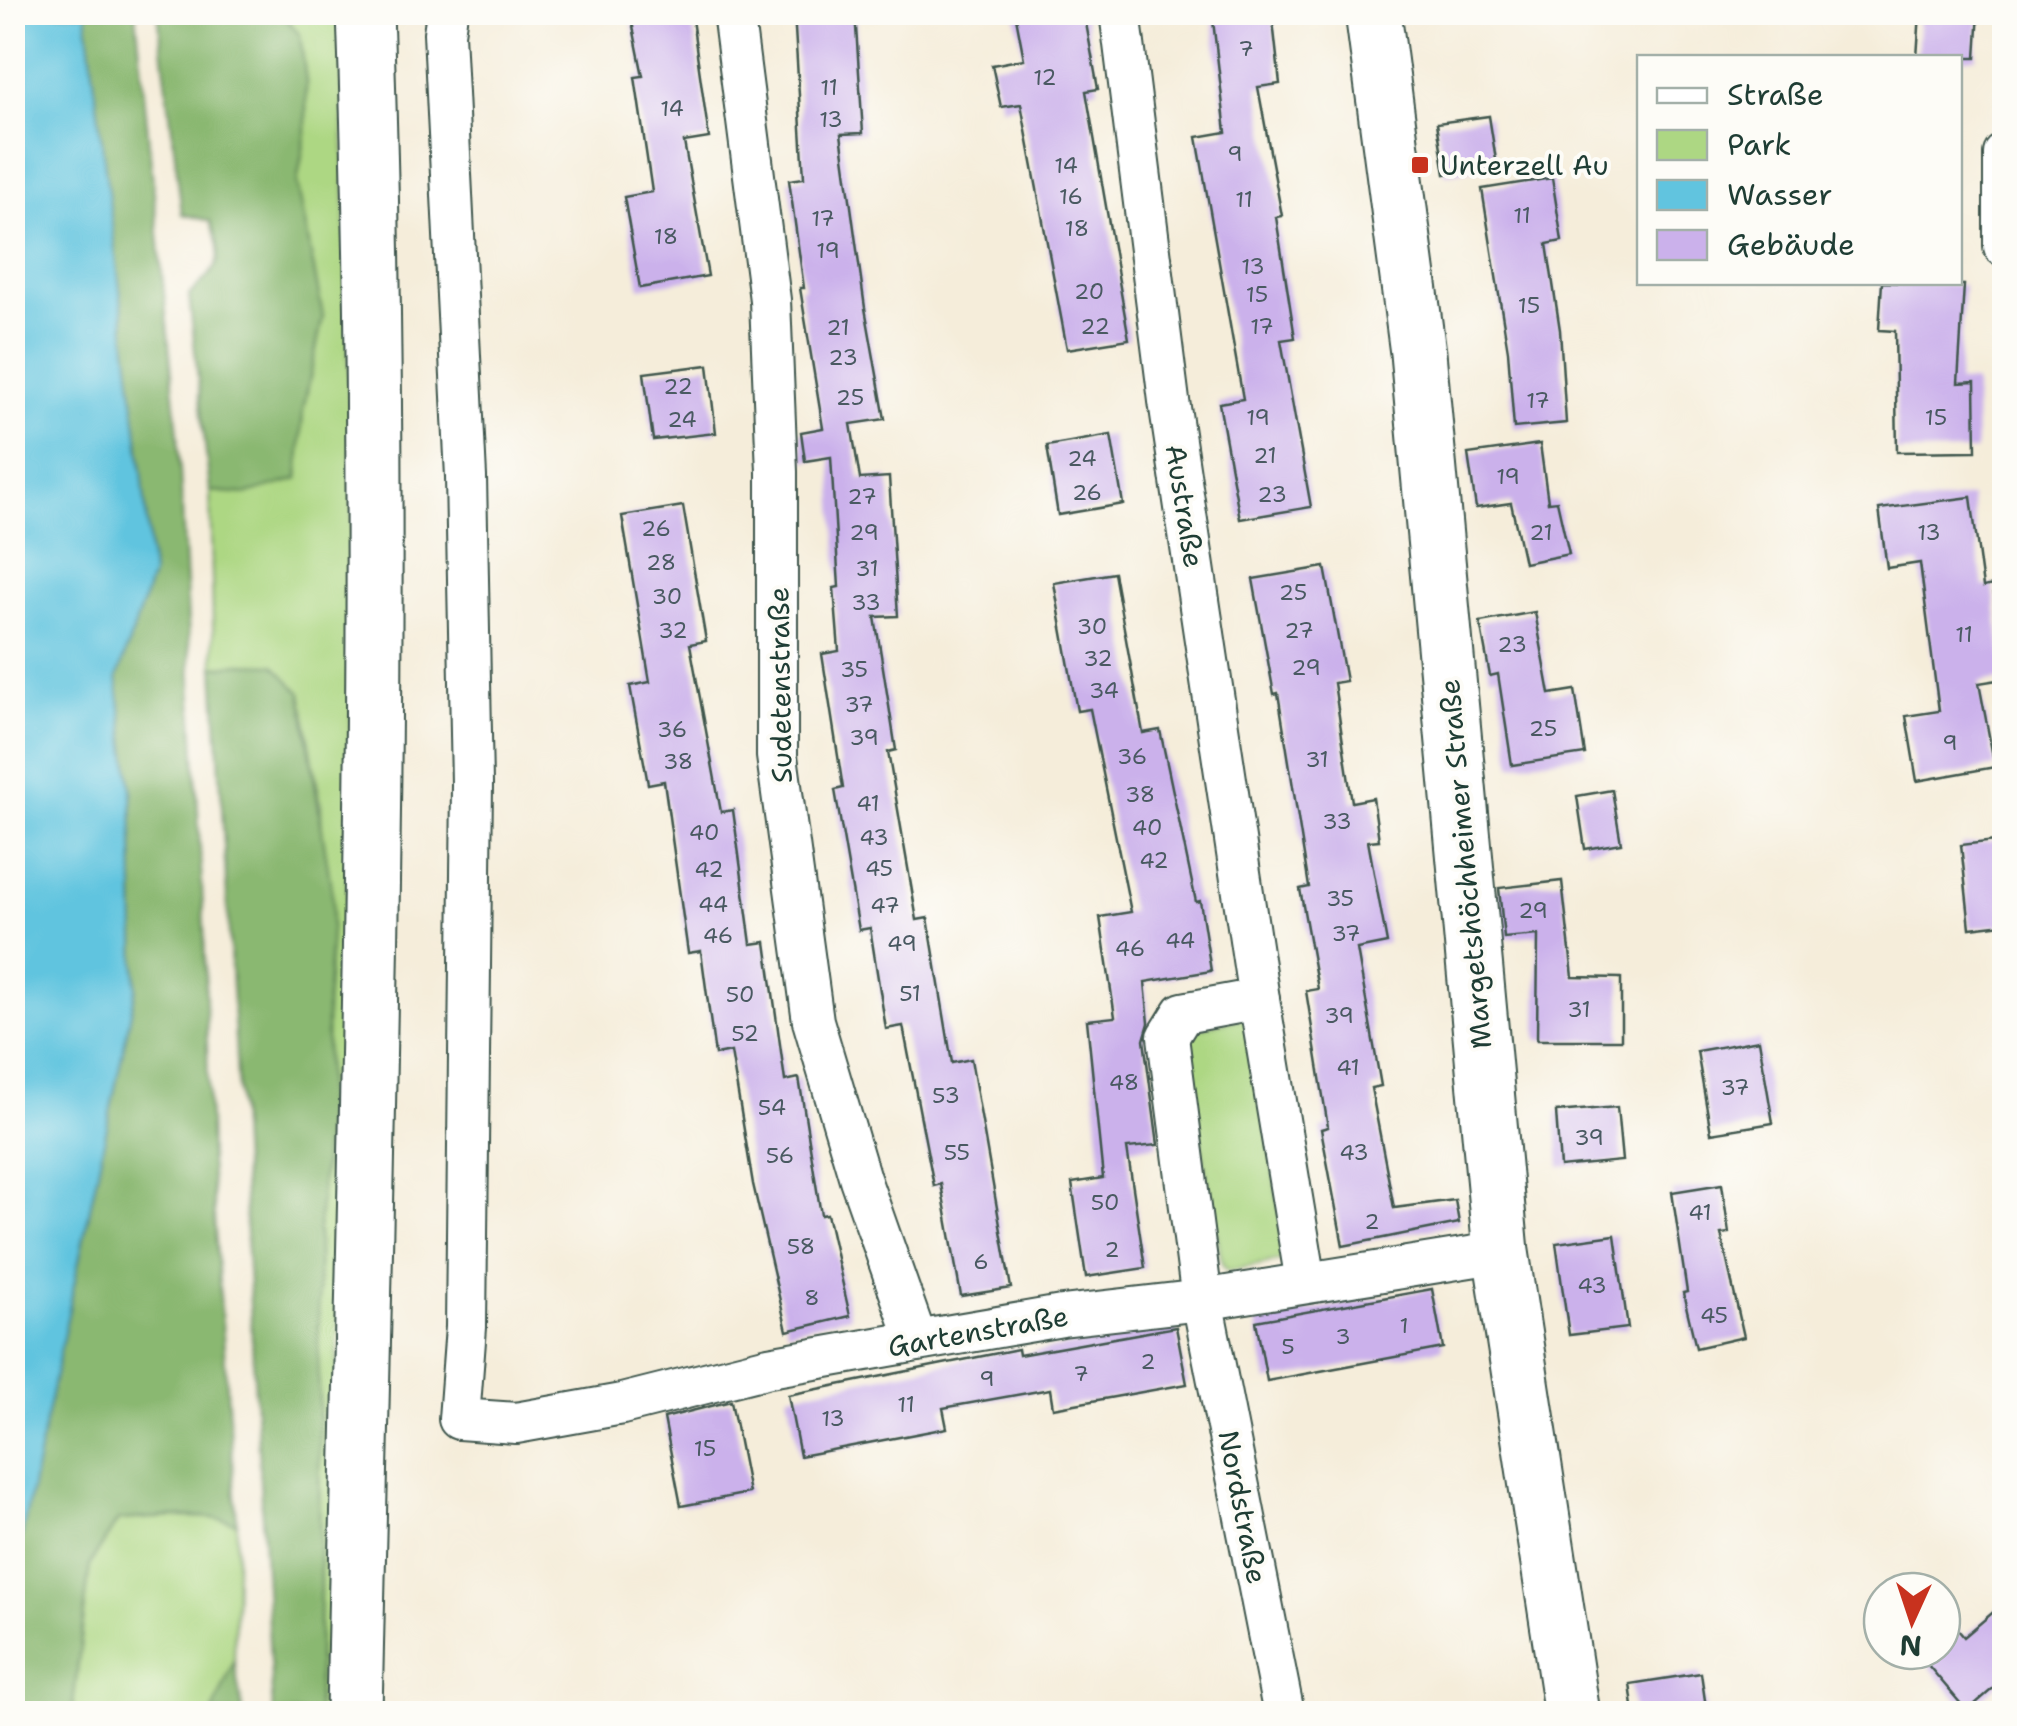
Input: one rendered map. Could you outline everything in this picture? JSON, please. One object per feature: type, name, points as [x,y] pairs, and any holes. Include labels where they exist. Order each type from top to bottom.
[{"type":"street","points":[[354,1714],[374,602],[372,195],[365,12]]},
{"type":"street","name":"Gartenstraße","points":[[448,12],[444,34],[466,477],[472,784],[466,1326],[459,1419],[516,1423],[622,1404],[769,1367],[917,1341],[1501,1252]]},
{"type":"street","name":"Sudetenstraße","points":[[734,12],[770,300],[777,472],[777,756],[814,1021],[844,1127],[917,1341]]},
{"type":"street","name":"Austraße","points":[[1120,12],[1169,401],[1306,1282]]},
{"type":"street","name":"Margetshöchheimer Straße","points":[[1372,12],[1418,353],[1501,1252],[1572,1714]]},
{"type":"street","points":[[2004,145],[2004,246]]},
{"type":"street","points":[[1202,1300],[1168,1036],[1183,1014],[1260,998]]},
{"type":"street","name":"Nordstraße","points":[[1202,1300],[1284,1714]]},
{"type":"green space","points":[[86,13],[136,13],[178,433],[204,925],[210,1162],[237,1523],[192,1517],[118,1520],[90,1564],[72,1713],[13,1714],[13,1577],[136,988],[132,791],[117,678],[152,574]]},
{"type":"green space","points":[[158,13],[281,13],[300,35],[306,81],[306,133],[297,183],[323,316],[303,410],[298,479],[247,494],[210,491],[189,295],[213,270],[218,246],[210,221],[182,214]]},
{"type":"green space","points":[[281,13],[341,13],[354,585],[330,1713],[317,1713],[318,1230],[327,1114],[321,805],[301,693],[241,664],[214,667],[210,491],[247,494],[298,478],[303,410],[323,316],[297,183],[306,133],[306,81],[300,36]]},
{"type":"green space","points":[[274,665],[301,693],[333,900],[326,1010],[327,1114],[318,1230],[317,1713],[273,1713],[214,667]]},
{"type":"green space","points":[[1250,1016],[1287,1259],[1228,1271],[1222,1264],[1182,1037],[1185,1031]]},
{"type":"green space","points":[[220,1518],[237,1523],[234,1661],[213,1713],[72,1714],[90,1564],[118,1520]]},
{"type":"green space","points":[[234,1661],[243,1713],[213,1713],[213,1712]]},
{"type":"water","points":[[12,13],[86,13],[152,575],[117,678],[132,791],[136,988],[13,1577]]},
{"type":"building","points":[[630,12],[691,12],[709,138],[684,142],[708,276],[640,288],[624,197],[652,192],[635,77],[643,76]]},
{"type":"building","points":[[794,12],[855,12],[863,133],[841,134],[885,419],[851,424],[860,479],[889,477],[898,616],[875,617],[896,750],[888,752],[917,920],[928,918],[952,1063],[971,1059],[1011,1288],[961,1296],[941,1184],[934,1186],[903,1026],[886,1029],[870,928],[859,930],[835,790],[843,788],[822,654],[839,651],[831,457],[805,461],[801,432],[823,428],[800,288],[804,288],[789,180],[804,178]]},
{"type":"building","points":[[1015,12],[1084,12],[1098,89],[1086,91],[1129,339],[1067,349],[1021,104],[1001,107],[992,65],[1024,59]]},
{"type":"building","points":[[1212,12],[1272,12],[1280,84],[1258,87],[1282,216],[1276,217],[1295,338],[1281,340],[1311,507],[1240,519],[1219,403],[1243,399],[1197,137],[1226,132]]},
{"type":"building","points":[[1920,12],[1979,12],[1976,58],[1917,55]]},
{"type":"building","points":[[1489,116],[1497,166],[1445,174],[1437,123]]},
{"type":"building","points":[[1552,178],[1562,241],[1547,244],[1560,330],[1566,423],[1514,428],[1508,351],[1482,189]]},
{"type":"building","points":[[1882,285],[1964,285],[1958,383],[1975,382],[1976,451],[1897,452],[1895,331],[1879,330]]},
{"type":"building","points":[[708,365],[716,433],[653,440],[644,373]]},
{"type":"building","points":[[1111,435],[1123,504],[1058,515],[1047,446]]},
{"type":"building","points":[[1540,444],[1548,502],[1557,501],[1569,554],[1524,563],[1511,503],[1476,508],[1468,454]]},
{"type":"building","points":[[1971,497],[1983,587],[1993,585],[2004,674],[2004,679],[1979,683],[1995,767],[1917,781],[1906,716],[1939,711],[1920,563],[1887,568],[1879,509]]},
{"type":"building","points":[[683,506],[706,641],[690,644],[721,812],[733,810],[751,944],[766,942],[785,1081],[799,1078],[821,1215],[827,1214],[850,1316],[787,1331],[753,1184],[731,1052],[715,1055],[701,951],[688,953],[664,781],[648,784],[630,686],[650,682],[622,516]]},
{"type":"building","points":[[1325,567],[1346,681],[1334,683],[1352,802],[1373,798],[1379,840],[1368,841],[1387,943],[1357,949],[1381,1086],[1371,1088],[1394,1208],[1455,1200],[1459,1223],[1343,1246],[1321,1129],[1328,1127],[1306,991],[1318,989],[1300,889],[1309,887],[1278,693],[1274,694],[1253,579]]},
{"type":"building","points":[[1114,573],[1143,733],[1160,730],[1196,902],[1200,901],[1211,971],[1145,982],[1149,1023],[1144,1040],[1158,1145],[1127,1148],[1145,1268],[1086,1277],[1072,1183],[1103,1178],[1087,1020],[1115,1017],[1100,917],[1131,912],[1090,709],[1077,711],[1054,583]]},
{"type":"building","points":[[1535,612],[1550,694],[1575,690],[1585,754],[1512,765],[1498,674],[1490,676],[1480,622]]},
{"type":"building","points":[[1612,790],[1621,843],[1585,849],[1577,796]]},
{"type":"building","points":[[2004,840],[2004,924],[1970,928],[1961,845]]},
{"type":"building","points":[[1562,881],[1573,977],[1621,978],[1621,1040],[1537,1040],[1538,935],[1504,938],[1499,888]]},
{"type":"building","points":[[1759,1040],[1773,1123],[1711,1133],[1697,1051]]},
{"type":"building","points":[[1617,1107],[1622,1161],[1560,1167],[1556,1112]]},
{"type":"building","points":[[1722,1184],[1729,1233],[1721,1234],[1744,1337],[1696,1348],[1683,1293],[1687,1292],[1672,1192]]},
{"type":"building","points":[[1615,1235],[1628,1328],[1569,1335],[1556,1243]]},
{"type":"building","points":[[1432,1289],[1443,1348],[1267,1381],[1256,1321]]},
{"type":"building","points":[[1176,1327],[1187,1384],[1053,1408],[1050,1389],[943,1408],[947,1428],[800,1456],[788,1395],[1018,1349],[1019,1355]]},
{"type":"building","points":[[731,1401],[749,1493],[681,1506],[664,1418]]},
{"type":"building","points":[[2004,1603],[2004,1679],[1967,1711],[1933,1671],[1962,1671],[1962,1635],[1964,1637]]},
{"type":"building","points":[[1701,1673],[1707,1714],[1634,1714],[1630,1684]]},
{"type":"place","name":"Unterzell Au","points":[[1420,165]]}]
